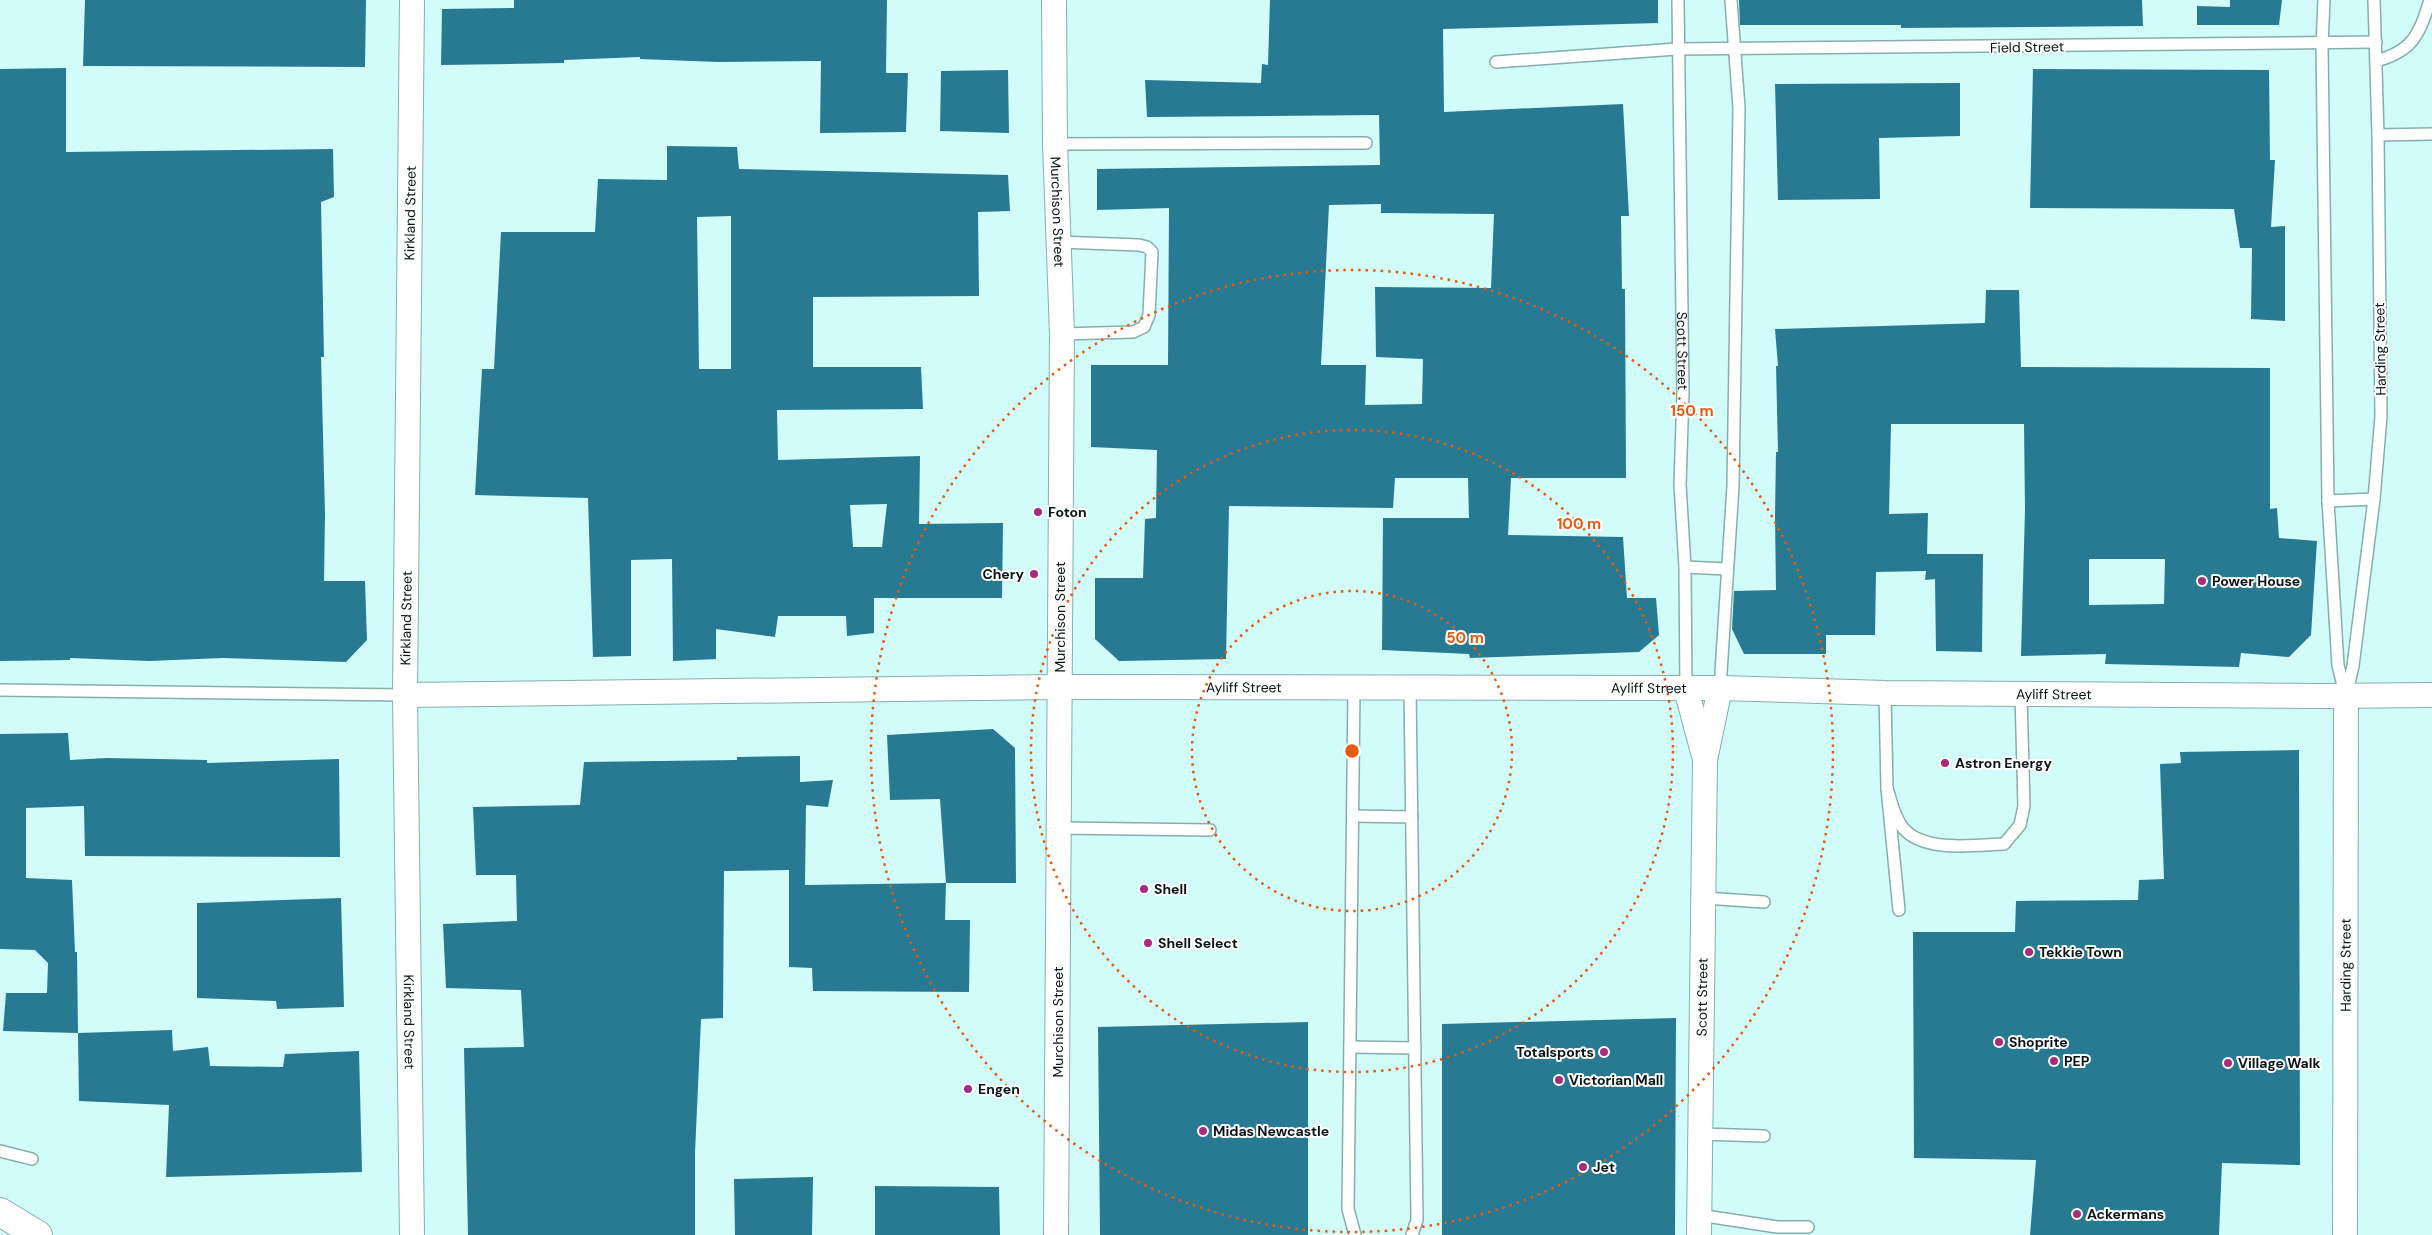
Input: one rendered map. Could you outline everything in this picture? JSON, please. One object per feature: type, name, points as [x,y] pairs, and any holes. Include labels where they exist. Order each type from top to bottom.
[{"type":"street","name":"Kirkland Street","points":[[412,0],[405,695],[412,1235]]},
{"type":"street","name":"Murchison Street","points":[[1054,0],[1055,144],[1062,334],[1056,1235]]},
{"type":"street","name":"Ayliff Street","points":[[405,695],[1060,687],[1686,690],[1720,688],[1885,693],[2432,695]]},
{"type":"street","name":"Scott Street","points":[[1699,1225],[1705,760],[1720,688]]},
{"type":"street","name":"Scott Street","points":[[1686,690],[1705,760]]},
{"type":"street","name":"Harding Street","points":[[2345,1235],[2346,696]]},
{"type":"street","points":[[0,1212],[38,1235]]},
{"type":"lane","name":"Scott Street","points":[[1678,0],[1677,49],[1683,392],[1680,485],[1685,567],[1686,690]]},
{"type":"lane","name":"Scott Street","points":[[1720,688],[1726,569],[1733,486],[1739,108],[1731,0]]},
{"type":"lane","name":"Harding Street","points":[[2324,0],[2322,44],[2328,501],[2338,665],[2346,696]]},
{"type":"lane","name":"Harding Street","points":[[2346,696],[2353,666],[2374,499],[2381,416],[2378,135],[2374,0]]},
{"type":"lane","points":[[2376,61],[2398,56],[2412,42],[2425,18],[2430,0]]},
{"type":"lane","name":"Field Street","points":[[1496,62],[1677,49],[1734,50],[2376,42]]},
{"type":"lane","points":[[2378,135],[2432,134]]},
{"type":"lane","points":[[1055,144],[1366,143]]},
{"type":"lane","points":[[1058,242],[1139,245],[1147,247],[1152,252],[1149,315],[1144,327],[1133,332],[1062,334]]},
{"type":"lane","points":[[2328,501],[2374,499]]},
{"type":"lane","points":[[1685,567],[1726,569]]},
{"type":"lane","points":[[1354,689],[1348,1209],[1355,1235]]},
{"type":"lane","points":[[1410,689],[1417,1220],[1412,1235]]},
{"type":"lane","points":[[0,690],[405,695]]},
{"type":"lane","points":[[1885,693],[1887,788],[1899,910]]},
{"type":"lane","points":[[1887,788],[1899,820],[1911,834],[1938,845],[2004,844],[2010,840],[2020,825],[2024,806],[2021,694]]},
{"type":"lane","points":[[1353,816],[1412,817]]},
{"type":"lane","points":[[1059,828],[1210,830]]},
{"type":"lane","points":[[1704,898],[1764,902]]},
{"type":"lane","points":[[1350,1047],[1415,1048]]},
{"type":"lane","points":[[1701,1134],[1764,1136]]},
{"type":"lane","points":[[0,1151],[32,1159]]},
{"type":"lane","points":[[1699,1225],[1808,1227]]},
{"type":"building","points":[[85,0],[366,0],[365,67],[83,66]]},
{"type":"building","points":[[514,0],[887,0],[886,73],[908,73],[906,132],[820,133],[821,61],[718,62],[640,59],[640,57],[564,60],[564,63],[441,65],[442,9],[514,8]]},
{"type":"building","points":[[1270,0],[1658,0],[1658,23],[1443,29],[1444,112],[1623,104],[1629,216],[1621,216],[1622,289],[1625,289],[1626,478],[1511,478],[1508,535],[1623,537],[1627,598],[1656,598],[1659,635],[1639,652],[1470,658],[1469,654],[1382,650],[1383,518],[1469,518],[1468,478],[1395,478],[1393,508],[1229,506],[1226,659],[1119,661],[1095,639],[1095,578],[1143,578],[1145,519],[1156,518],[1157,450],[1091,447],[1091,365],[1168,365],[1169,208],[1097,210],[1097,169],[1380,165],[1379,115],[1147,117],[1145,80],[1261,83],[1262,64],[1268,65]],"holes":[[[1381,204],[1381,213],[1494,214],[1491,288],[1375,287],[1376,357],[1423,359],[1422,404],[1365,405],[1366,365],[1321,365],[1329,205]]]},
{"type":"building","points":[[1739,0],[2142,0],[2143,26],[1901,28],[1901,25],[1740,25]]},
{"type":"building","points":[[2230,0],[2282,0],[2279,25],[2197,25],[2197,6],[2230,7]]},
{"type":"building","points":[[66,68],[66,152],[333,149],[334,197],[321,202],[324,357],[321,357],[325,514],[324,581],[365,581],[367,640],[346,662],[223,658],[149,661],[70,658],[70,660],[0,661],[0,69]]},
{"type":"building","points":[[2033,69],[2269,70],[2270,160],[2275,160],[2271,227],[2285,226],[2285,321],[2251,319],[2252,248],[2240,248],[2234,209],[2030,208]]},
{"type":"building","points":[[1008,70],[1009,133],[940,131],[941,71]]},
{"type":"building","points":[[1960,83],[1960,136],[1879,138],[1880,199],[1778,200],[1775,84]]},
{"type":"building","points":[[667,146],[737,147],[739,169],[1008,175],[1010,211],[978,212],[979,296],[813,297],[813,367],[921,367],[923,409],[777,410],[778,460],[920,456],[919,524],[1003,523],[1002,598],[874,598],[874,633],[847,636],[846,616],[778,616],[775,637],[716,629],[716,659],[673,661],[672,559],[631,560],[631,656],[593,657],[588,498],[475,495],[482,369],[494,369],[501,232],[595,232],[598,179],[667,180]],"holes":[[[731,216],[731,369],[699,369],[697,217]],[[887,504],[882,547],[853,547],[850,505]]]},
{"type":"building","points":[[1986,290],[2019,290],[2021,367],[2270,368],[2270,509],[2277,508],[2279,538],[2317,541],[2311,635],[2289,657],[2241,653],[2239,667],[2105,664],[2106,654],[2021,656],[2025,510],[2024,424],[1891,424],[1889,514],[1928,513],[1927,554],[1983,554],[1982,652],[1936,651],[1935,579],[1925,580],[1926,571],[1876,572],[1875,635],[1826,635],[1826,654],[1744,654],[1732,629],[1734,591],[1776,590],[1775,517],[1776,452],[1778,452],[1776,366],[1778,366],[1775,329],[1985,323]],"holes":[[[2089,559],[2165,559],[2164,604],[2089,605]]]},
{"type":"building","points":[[993,729],[1015,748],[1016,883],[946,883],[940,799],[890,800],[887,735]]},
{"type":"building","points":[[68,733],[70,760],[107,758],[207,760],[207,763],[339,759],[340,857],[85,856],[84,806],[26,808],[26,878],[72,880],[75,952],[77,952],[78,1033],[3,1031],[6,993],[47,993],[48,963],[35,950],[0,949],[0,734]]},
{"type":"building","points":[[2299,750],[2300,1165],[2222,1163],[2219,1235],[2030,1235],[2036,1160],[1914,1158],[1913,932],[2015,932],[2016,901],[2138,900],[2139,880],[2164,879],[2160,764],[2181,763],[2180,752]]},
{"type":"building","points":[[800,756],[800,782],[833,780],[828,807],[806,805],[805,885],[946,883],[945,920],[970,920],[969,992],[813,991],[812,968],[789,967],[789,870],[724,871],[723,1018],[701,1019],[695,1153],[695,1235],[468,1235],[464,1048],[524,1047],[521,990],[446,988],[443,924],[517,921],[516,875],[476,875],[473,807],[580,805],[584,762],[737,760],[737,757]]},
{"type":"building","points":[[341,898],[344,1007],[277,1009],[276,1001],[197,998],[197,903]]},
{"type":"building","name":"Victorian Mall","points":[[1676,1018],[1675,1235],[1442,1235],[1442,1024]]},
{"type":"building","name":"Midas Newcastle","points":[[1308,1022],[1308,1235],[1100,1235],[1098,1027]]},
{"type":"building","points":[[172,1030],[173,1051],[208,1047],[210,1066],[283,1067],[285,1054],[359,1051],[362,1172],[166,1177],[169,1105],[79,1101],[78,1033]]},
{"type":"building","points":[[813,1177],[812,1235],[735,1235],[734,1179]]},
{"type":"building","points":[[875,1186],[999,1187],[1000,1235],[875,1235]]},
{"type":"place","name":"Foton","points":[[1038,512]]},
{"type":"place","name":"Chery","points":[[1034,574]]},
{"type":"place","name":"Power House","points":[[2202,581]]},
{"type":"place","name":"Astron Energy","points":[[1945,763]]},
{"type":"place","name":"Shell","points":[[1144,889]]},
{"type":"place","name":"Shell Select","points":[[1148,943]]},
{"type":"place","name":"Tekkie Town","points":[[2029,952]]},
{"type":"place","name":"Shoprite","points":[[1999,1042]]},
{"type":"place","name":"Totalsports","points":[[1604,1052]]},
{"type":"place","name":"PEP","points":[[2054,1061]]},
{"type":"place","name":"Village Walk","points":[[2228,1063]]},
{"type":"place","name":"Victorian Mall","points":[[1559,1080]]},
{"type":"place","name":"Engen","points":[[968,1089]]},
{"type":"place","name":"Midas Newcastle","points":[[1203,1131]]},
{"type":"place","name":"Jet","points":[[1583,1167]]},
{"type":"place","name":"Ackermans","points":[[2077,1214]]}]
